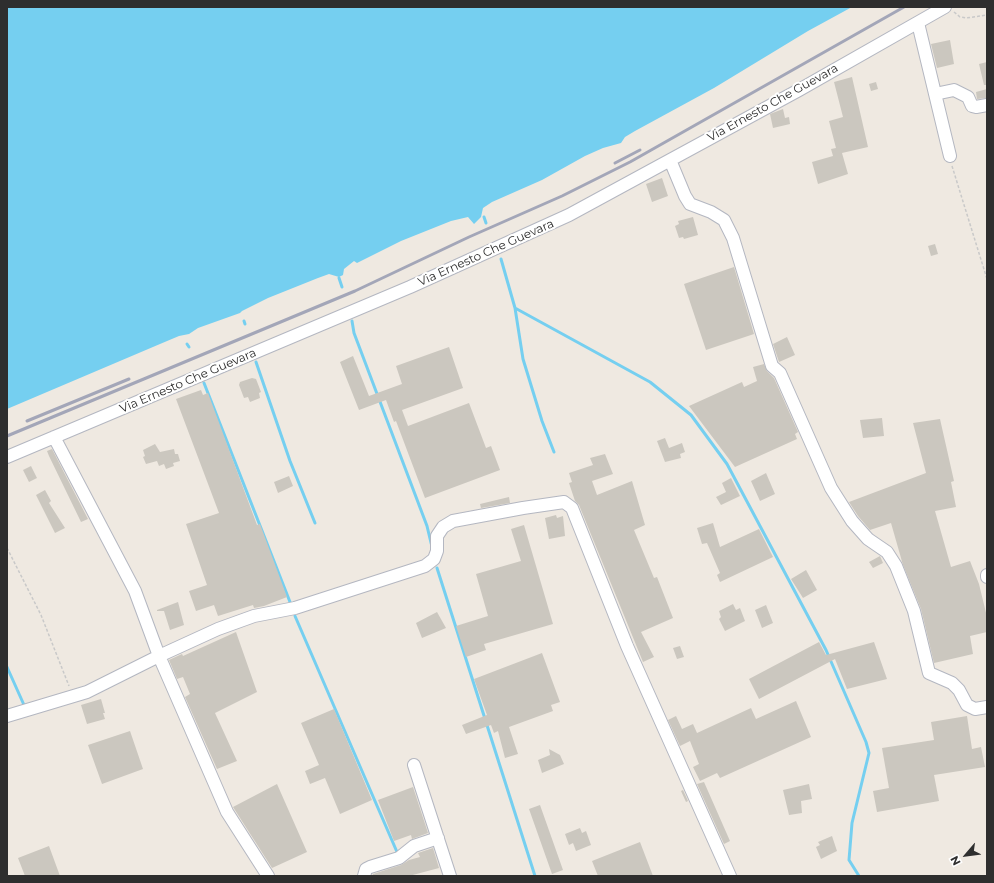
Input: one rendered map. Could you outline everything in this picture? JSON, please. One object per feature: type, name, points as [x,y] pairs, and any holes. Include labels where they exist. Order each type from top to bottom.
[{"type":"street","name":"Via Ernesto Che Guevara","points":[[7,457],[417,284],[569,215],[945,7]]},
{"type":"street","points":[[918,23],[950,156]]},
{"type":"street","points":[[935,94],[954,90],[968,98],[972,106],[976,107],[987,105]]},
{"type":"street","points":[[670,160],[685,196],[690,204],[711,212],[724,220],[733,238],[772,366],[780,373],[831,488],[852,521],[868,539],[887,552],[896,566],[914,611],[930,673],[952,683],[959,690],[967,705],[974,709],[987,707]]},
{"type":"street","points":[[54,437],[135,591],[159,656],[227,812],[268,876]]},
{"type":"street","points":[[7,716],[74,697],[116,679],[159,656],[218,629],[254,616],[301,606],[425,566],[434,559],[437,552],[437,536],[443,527],[453,521],[560,502],[568,504],[572,508],[627,646],[730,876]]},
{"type":"street","points":[[414,765],[450,876]]},
{"type":"street","points":[[364,876],[366,869],[399,858],[414,846],[438,838]]},
{"type":"path","points":[[951,7],[960,16],[966,18],[987,15]]},
{"type":"path","points":[[950,156],[987,279]]},
{"type":"path","points":[[7,548],[41,615],[74,697]]},
{"type":"water","points":[[7,7],[852,7],[808,31],[714,88],[635,131],[625,137],[621,143],[603,148],[585,156],[542,180],[492,202],[483,208],[481,217],[474,224],[468,217],[451,221],[401,241],[357,263],[354,261],[344,269],[343,275],[339,277],[329,274],[318,278],[268,298],[240,313],[198,328],[189,334],[179,336],[7,409]]},
{"type":"building","points":[[950,40],[954,64],[937,68],[931,44]]},
{"type":"building","points":[[987,62],[987,85],[984,85],[979,64]]},
{"type":"building","points":[[852,77],[868,147],[842,153],[848,174],[818,184],[812,162],[833,156],[831,149],[836,148],[829,121],[843,117],[834,82]]},
{"type":"building","points":[[876,82],[878,89],[871,91],[869,84]]},
{"type":"building","points":[[987,89],[987,98],[977,99],[976,92]]},
{"type":"building","points":[[783,109],[785,118],[789,117],[790,124],[773,128],[770,114]]},
{"type":"building","points":[[662,178],[668,196],[652,202],[646,184]]},
{"type":"building","points":[[693,217],[698,235],[684,239],[683,237],[679,238],[675,226],[679,224],[678,221]]},
{"type":"building","points":[[935,244],[938,254],[931,256],[928,246]]},
{"type":"building","points":[[734,267],[754,334],[706,350],[684,284]]},
{"type":"building","points":[[787,337],[795,355],[779,362],[773,344]]},
{"type":"building","points":[[449,347],[463,388],[402,410],[408,426],[469,403],[486,448],[491,446],[500,470],[425,498],[396,421],[394,422],[386,400],[359,410],[340,362],[353,356],[369,396],[402,384],[396,366]]},
{"type":"building","points":[[764,364],[767,371],[774,378],[798,432],[795,434],[797,439],[735,467],[689,406],[742,382],[744,387],[757,381],[753,367]]},
{"type":"building","points":[[252,378],[256,379],[261,392],[259,393],[260,398],[250,402],[248,397],[244,398],[239,385],[240,382]]},
{"type":"building","points":[[201,390],[203,395],[208,393],[257,525],[260,524],[287,597],[264,606],[254,608],[253,605],[218,616],[214,605],[196,611],[189,591],[207,585],[186,524],[219,513],[176,399]]},
{"type":"building","points":[[882,418],[884,436],[863,438],[860,420]]},
{"type":"building","points":[[940,419],[954,481],[951,482],[956,507],[935,511],[951,567],[970,561],[979,584],[987,617],[987,632],[970,636],[973,654],[934,663],[921,609],[903,565],[891,523],[870,530],[849,502],[926,473],[913,423]]},
{"type":"building","points":[[665,438],[669,448],[682,443],[685,452],[680,454],[681,458],[665,462],[657,441]]},
{"type":"building","points":[[155,444],[160,452],[174,449],[175,454],[178,454],[180,461],[173,463],[174,466],[166,469],[164,464],[159,466],[157,461],[146,464],[143,457],[145,456],[143,450]]},
{"type":"building","points":[[52,449],[88,519],[81,522],[47,451]]},
{"type":"building","points":[[605,454],[613,474],[592,481],[597,495],[632,481],[645,525],[634,530],[654,578],[657,577],[673,618],[641,632],[654,657],[643,662],[579,505],[575,501],[569,483],[572,482],[569,473],[593,465],[590,458]]},
{"type":"building","points":[[31,466],[37,478],[29,482],[23,470]]},
{"type":"building","points":[[766,473],[775,494],[760,501],[751,481]]},
{"type":"building","points":[[289,476],[293,486],[278,493],[274,482]]},
{"type":"building","points":[[731,478],[740,496],[721,505],[716,497],[726,492],[722,483]]},
{"type":"building","points":[[45,490],[51,501],[49,503],[65,528],[55,533],[36,495]]},
{"type":"building","points":[[509,497],[510,503],[481,508],[480,504]]},
{"type":"building","points":[[556,515],[557,518],[563,516],[565,536],[549,539],[545,518]]},
{"type":"building","points":[[713,523],[720,547],[759,529],[773,557],[720,582],[717,575],[720,573],[707,543],[702,544],[697,528]]},
{"type":"building","points":[[524,525],[553,624],[484,644],[486,650],[466,657],[456,626],[488,616],[476,574],[521,561],[511,529]]},
{"type":"building","points":[[880,556],[883,563],[873,568],[869,562]]},
{"type":"building","points":[[806,570],[817,590],[803,598],[791,579]]},
{"type":"building","points":[[178,602],[184,625],[170,630],[164,611],[157,610]]},
{"type":"building","points":[[733,604],[736,610],[740,608],[745,621],[725,631],[719,619],[721,617],[719,611]]},
{"type":"building","points":[[766,605],[773,623],[762,628],[755,610]]},
{"type":"building","points":[[437,612],[446,628],[422,638],[416,623]]},
{"type":"building","points":[[236,632],[257,692],[215,713],[237,761],[217,769],[185,697],[190,694],[183,677],[177,679],[169,660],[182,654],[183,656]]},
{"type":"building","points":[[819,642],[826,655],[874,642],[887,679],[847,689],[835,659],[759,699],[749,679]]},
{"type":"building","points":[[680,646],[684,657],[677,659],[673,648]]},
{"type":"building","points":[[542,653],[560,702],[551,705],[553,711],[509,727],[518,754],[505,758],[498,731],[494,733],[491,725],[466,734],[462,725],[487,715],[474,679]]},
{"type":"building","points":[[101,699],[105,719],[87,724],[81,705]]},
{"type":"building","points":[[796,701],[811,737],[720,778],[717,773],[700,781],[693,767],[699,764],[690,741],[680,746],[668,720],[676,716],[682,729],[693,724],[697,733],[751,708],[756,719]]},
{"type":"building","points":[[334,709],[372,800],[340,814],[325,778],[310,784],[305,771],[319,765],[301,723]]},
{"type":"building","points":[[967,716],[972,749],[981,747],[985,767],[934,775],[939,801],[877,812],[873,791],[889,788],[882,748],[934,740],[931,722]]},
{"type":"building","points":[[130,731],[143,769],[102,784],[88,745]]},
{"type":"building","points":[[549,749],[560,755],[564,764],[542,773],[538,760],[550,755]]},
{"type":"building","points":[[704,782],[730,841],[724,844],[697,784]]},
{"type":"building","points":[[277,784],[307,852],[272,868],[233,807]]},
{"type":"building","points":[[809,784],[812,799],[801,801],[802,813],[789,815],[783,790]]},
{"type":"building","points":[[413,787],[428,833],[412,839],[411,835],[394,841],[378,800]]},
{"type":"building","points":[[683,790],[688,801],[686,802],[681,791]]},
{"type":"building","points":[[540,805],[563,870],[552,874],[529,809]]},
{"type":"building","points":[[580,828],[582,833],[586,831],[591,845],[576,851],[573,843],[569,845],[565,834]]},
{"type":"building","points":[[832,836],[837,851],[821,859],[816,847],[820,845],[818,842]]},
{"type":"building","points":[[640,842],[653,876],[598,876],[592,861]]},
{"type":"building","points":[[49,846],[60,876],[25,876],[18,858]]},
{"type":"building","points":[[433,848],[439,868],[409,876],[372,876],[373,874],[420,857],[418,853]]},
{"type":"waterway","points":[[484,217],[486,223]]},
{"type":"waterway","points":[[501,259],[515,308],[523,359],[542,421],[554,452]]},
{"type":"waterway","points":[[339,278],[342,287]]},
{"type":"waterway","points":[[515,308],[650,382],[691,415],[727,464],[826,650],[866,742],[869,753],[852,823],[849,860],[859,876]]},
{"type":"waterway","points":[[352,321],[354,333],[427,526],[432,547]]},
{"type":"waterway","points":[[256,362],[290,461],[315,523]]},
{"type":"waterway","points":[[204,383],[290,602]]},
{"type":"waterway","points":[[437,568],[535,876]]},
{"type":"waterway","points":[[295,616],[397,852]]},
{"type":"waterway","points":[[7,667],[24,705]]},
{"type":"railway","points":[[7,436],[355,291],[469,237],[562,196],[630,162],[904,7]]},
{"type":"railway","points":[[615,163],[640,150]]},
{"type":"railway","points":[[27,421],[129,379]]}]
